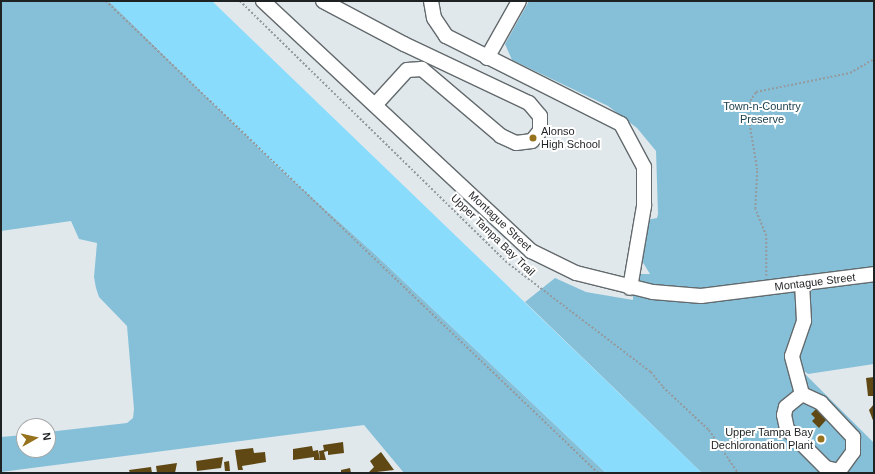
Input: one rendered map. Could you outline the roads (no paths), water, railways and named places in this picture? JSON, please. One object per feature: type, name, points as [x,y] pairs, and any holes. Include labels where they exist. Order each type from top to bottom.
[{"type":"street","name":"Montague Street","points":[[263,1],[531,251],[576,273],[630,288],[701,296],[874,274]]},
{"type":"street","points":[[324,1],[335,10],[529,103],[540,116],[540,131],[532,141],[516,144],[501,136],[422,69],[407,70],[375,105]]},
{"type":"street","points":[[431,1],[434,18],[446,36],[487,58],[621,124],[644,167],[644,206],[630,288]]},
{"type":"street","points":[[487,58],[519,1]]},
{"type":"street","points":[[802,283],[804,321],[792,356],[802,394],[821,403],[853,437],[854,452],[839,471],[832,472],[787,429],[784,415],[786,407],[802,394]]},
{"type":"place","name":"Alonso High School","points":[[533,138]]},
{"type":"place","name":"Upper Tampa Bay Dechloronation Plant","points":[[821,439]]},
{"type":"park label","name":"Town-n-Country Preserve","points":[[762,113]]}]
